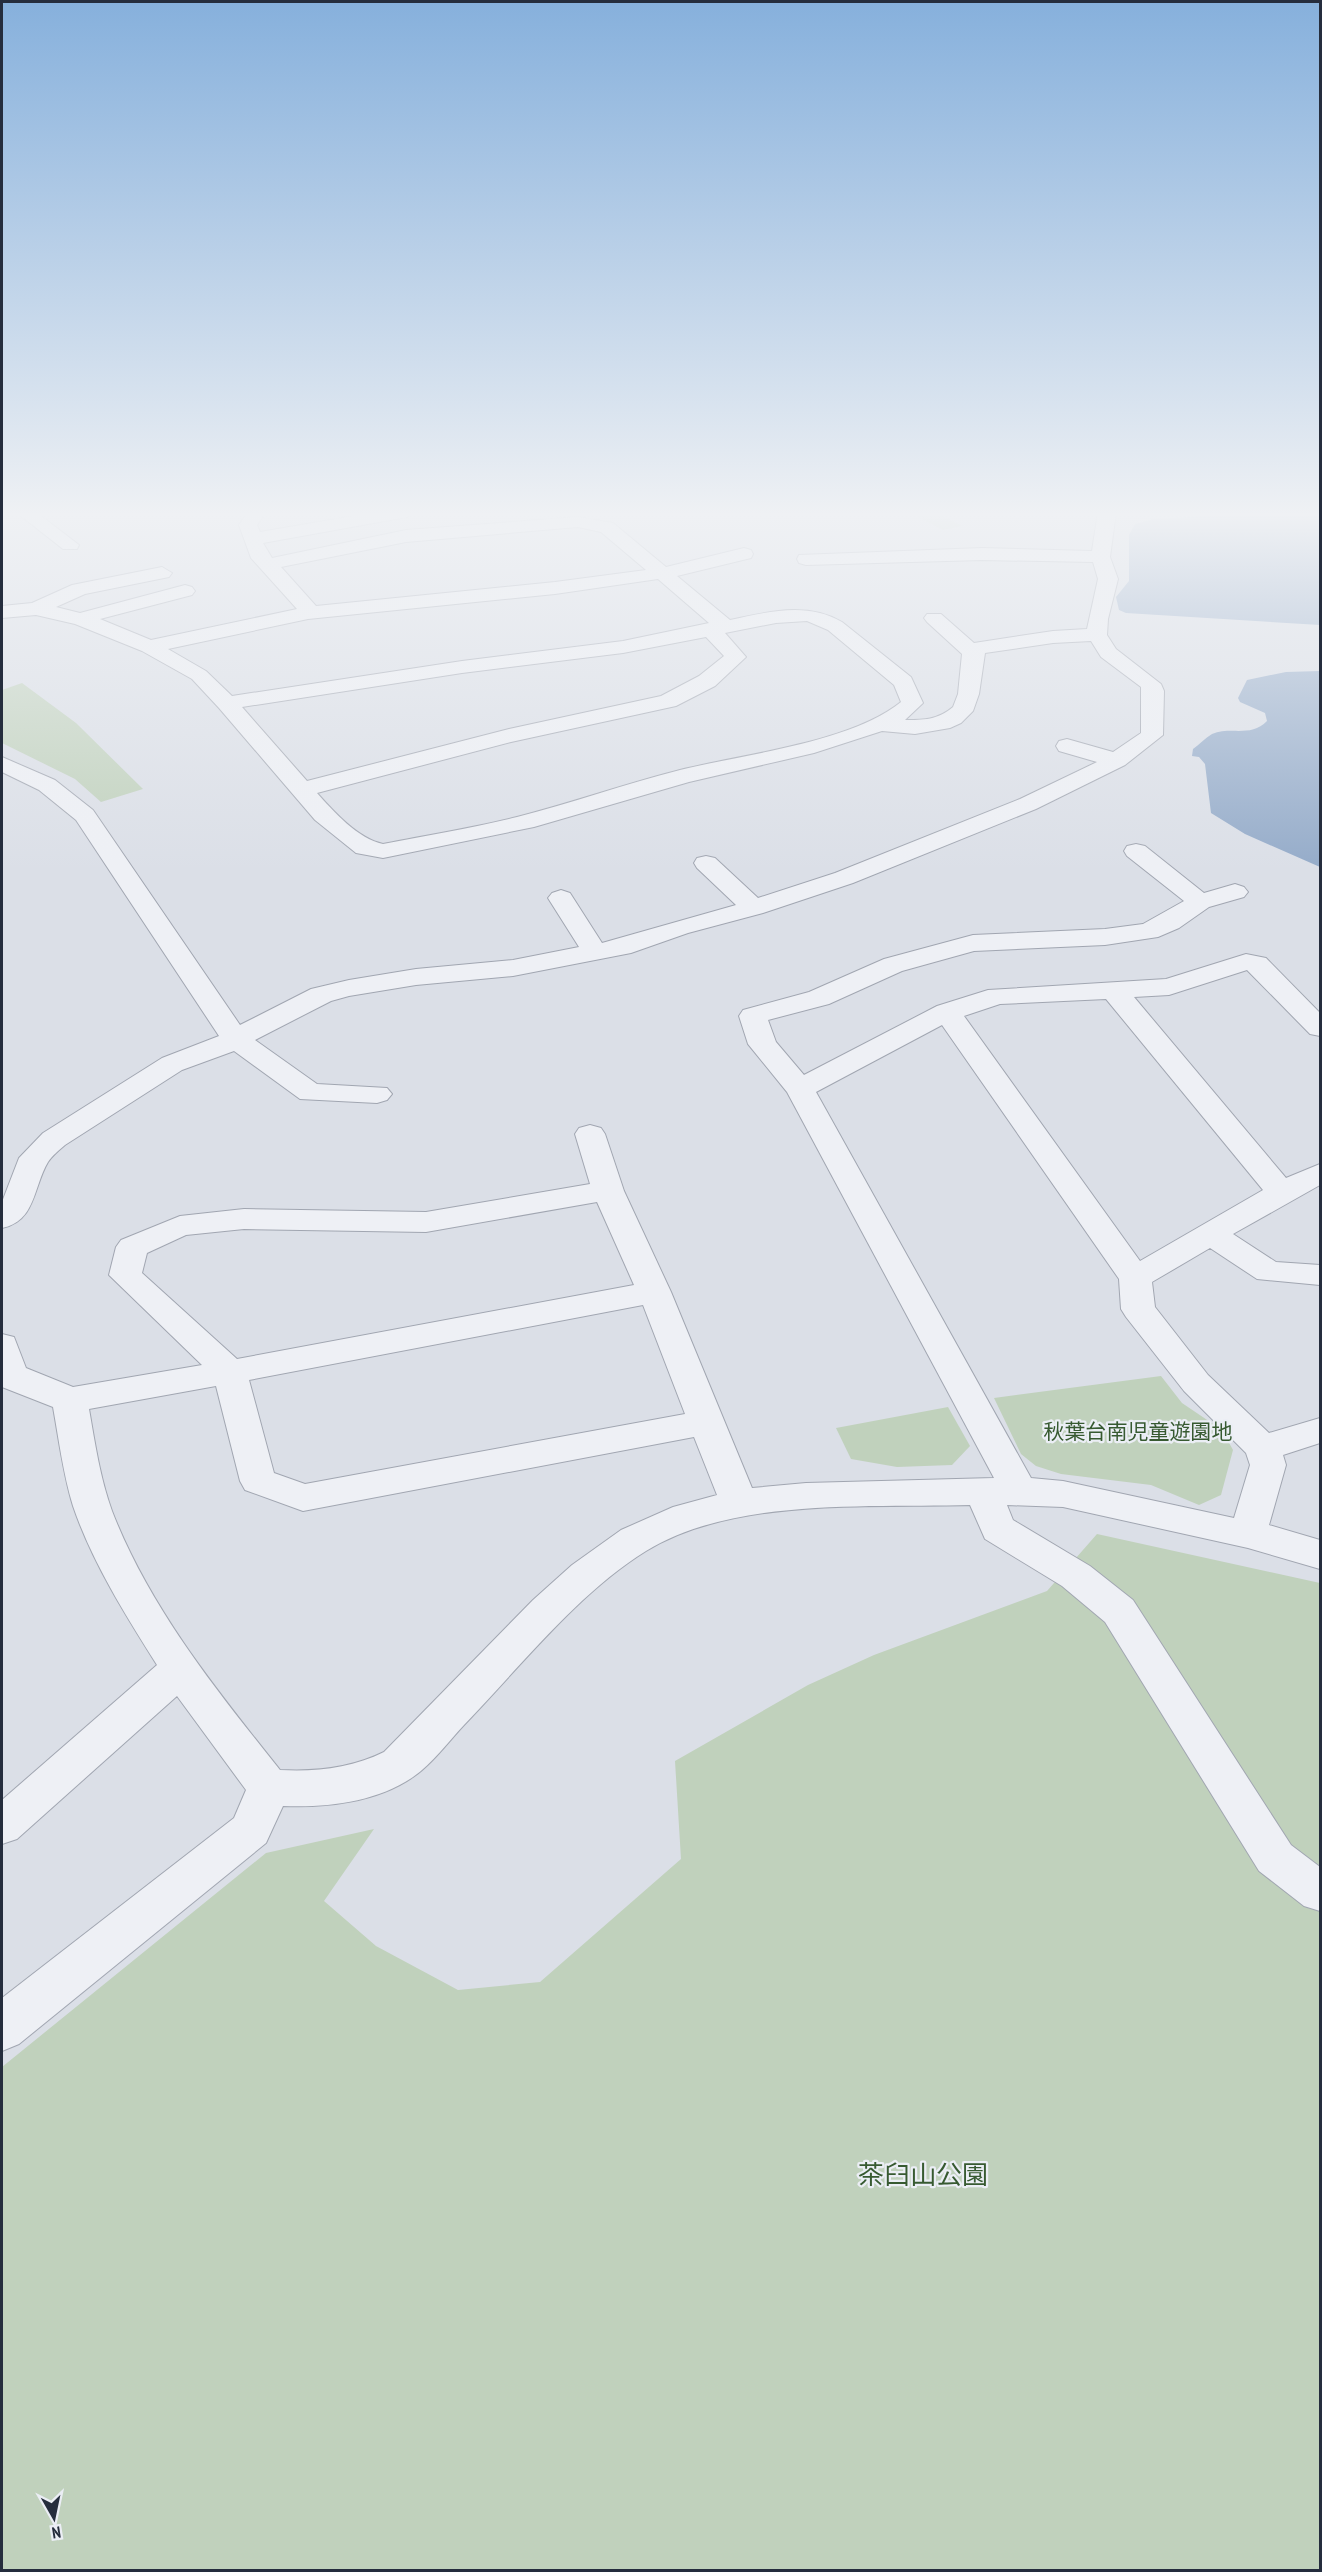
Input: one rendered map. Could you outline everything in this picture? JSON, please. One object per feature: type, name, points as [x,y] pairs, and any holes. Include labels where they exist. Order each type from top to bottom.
[{"type":"street","points":[[113,632],[149,647],[199,675],[227,703],[323,815],[364,848],[383,851],[526,822],[686,776],[788,753],[878,724],[906,711],[912,703],[903,682],[842,632]]},
{"type":"street","points":[[149,647],[219,632]]},
{"type":"street","points":[[227,703],[451,669],[623,647],[693,632]]},
{"type":"street","points":[[300,790],[509,736],[668,701],[707,681],[736,657],[720,632]]},
{"type":"street","points":[[949,632],[972,653]]},
{"type":"street","points":[[2,1218],[16,1206],[34,1158],[54,1139],[172,1064],[235,1038],[321,995],[416,977],[513,968],[631,945],[679,927],[754,908],[844,878],[1028,804],[1081,780],[1117,760],[1152,735],[1153,691],[1150,684],[1108,654],[1097,635],[1008,642],[979,648],[972,653],[967,703],[957,715],[939,724],[917,729],[878,724]]},
{"type":"street","points":[[1067,746],[1117,760]]},
{"type":"street","points":[[2,764],[47,785],[85,815],[235,1038],[310,1093],[377,1094]]},
{"type":"street","points":[[1136,852],[1200,902]]},
{"type":"street","points":[[706,863],[754,908]]},
{"type":"street","points":[[1235,892],[1200,902],[1170,922],[1149,931],[1105,937],[973,943],[893,965],[819,998],[753,1016],[762,1044],[800,1089],[1001,1491],[998,1529],[1076,1576],[1119,1611],[1275,1858],[1320,1892]]},
{"type":"street","points":[[561,898],[595,952]]},
{"type":"street","points":[[800,1089],[947,1012],[998,996],[1115,992],[1169,987],[1246,962],[1257,964],[1320,1028]]},
{"type":"street","points":[[1115,992],[1281,1192]]},
{"type":"street","points":[[947,1012],[1135,1278],[1138,1308],[1196,1383],[1263,1448],[1268,1465],[1248,1533]]},
{"type":"street","points":[[590,1134],[608,1191],[654,1292],[739,1503]]},
{"type":"street","points":[[1135,1278],[1212,1235],[1281,1192],[1320,1173]]},
{"type":"street","points":[[608,1191],[426,1222],[244,1219],[180,1226],[132,1247],[124,1275],[230,1372],[258,1481],[303,1498],[707,1422]]},
{"type":"street","points":[[1212,1235],[1269,1272],[1320,1275]]},
{"type":"street","points":[[5,1365],[70,1400],[654,1292]]},
{"type":"street","points":[[70,1400],[84,1473],[98,1522],[123,1572],[181,1668],[269,1787]]},
{"type":"street","points":[[1263,1448],[1320,1430]]},
{"type":"street","points":[[269,1787],[302,1789],[367,1781],[399,1764],[499,1664],[547,1611],[586,1575],[634,1540],[686,1517],[739,1503],[806,1497],[1001,1491],[1063,1494],[1188,1523],[1248,1533],[1298,1546],[1320,1555]]},
{"type":"street","points":[[2,1826],[181,1668]]},
{"type":"street","points":[[2,2030],[14,2017],[251,1830],[269,1787]]},
{"type":"green space","points":[[22,683],[76,723],[143,789],[101,802],[75,779],[2,743],[2,690]]},
{"type":"green space","name":"秋葉台南児童遊園地","points":[[1161,1376],[1182,1403],[1222,1430],[1233,1450],[1221,1495],[1199,1505],[1151,1485],[1061,1474],[1036,1466],[1021,1454],[994,1398]]},
{"type":"green space","points":[[948,1407],[970,1446],[952,1465],[897,1467],[851,1459],[836,1428]]},
{"type":"green space","name":"茶臼山公園","points":[[1097,1534],[1320,1583],[1320,2570],[2,2570],[2,2067],[266,1853],[374,1829],[324,1901],[376,1946],[458,1990],[540,1982],[681,1859],[675,1761],[808,1685],[874,1655],[1047,1591]]},
{"type":"water","points":[[1320,671],[1320,867],[1245,834],[1211,813],[1205,764],[1199,757],[1192,756],[1193,749],[1212,734],[1254,729],[1267,721],[1265,713],[1240,702],[1238,698],[1247,680],[1286,672]]}]
